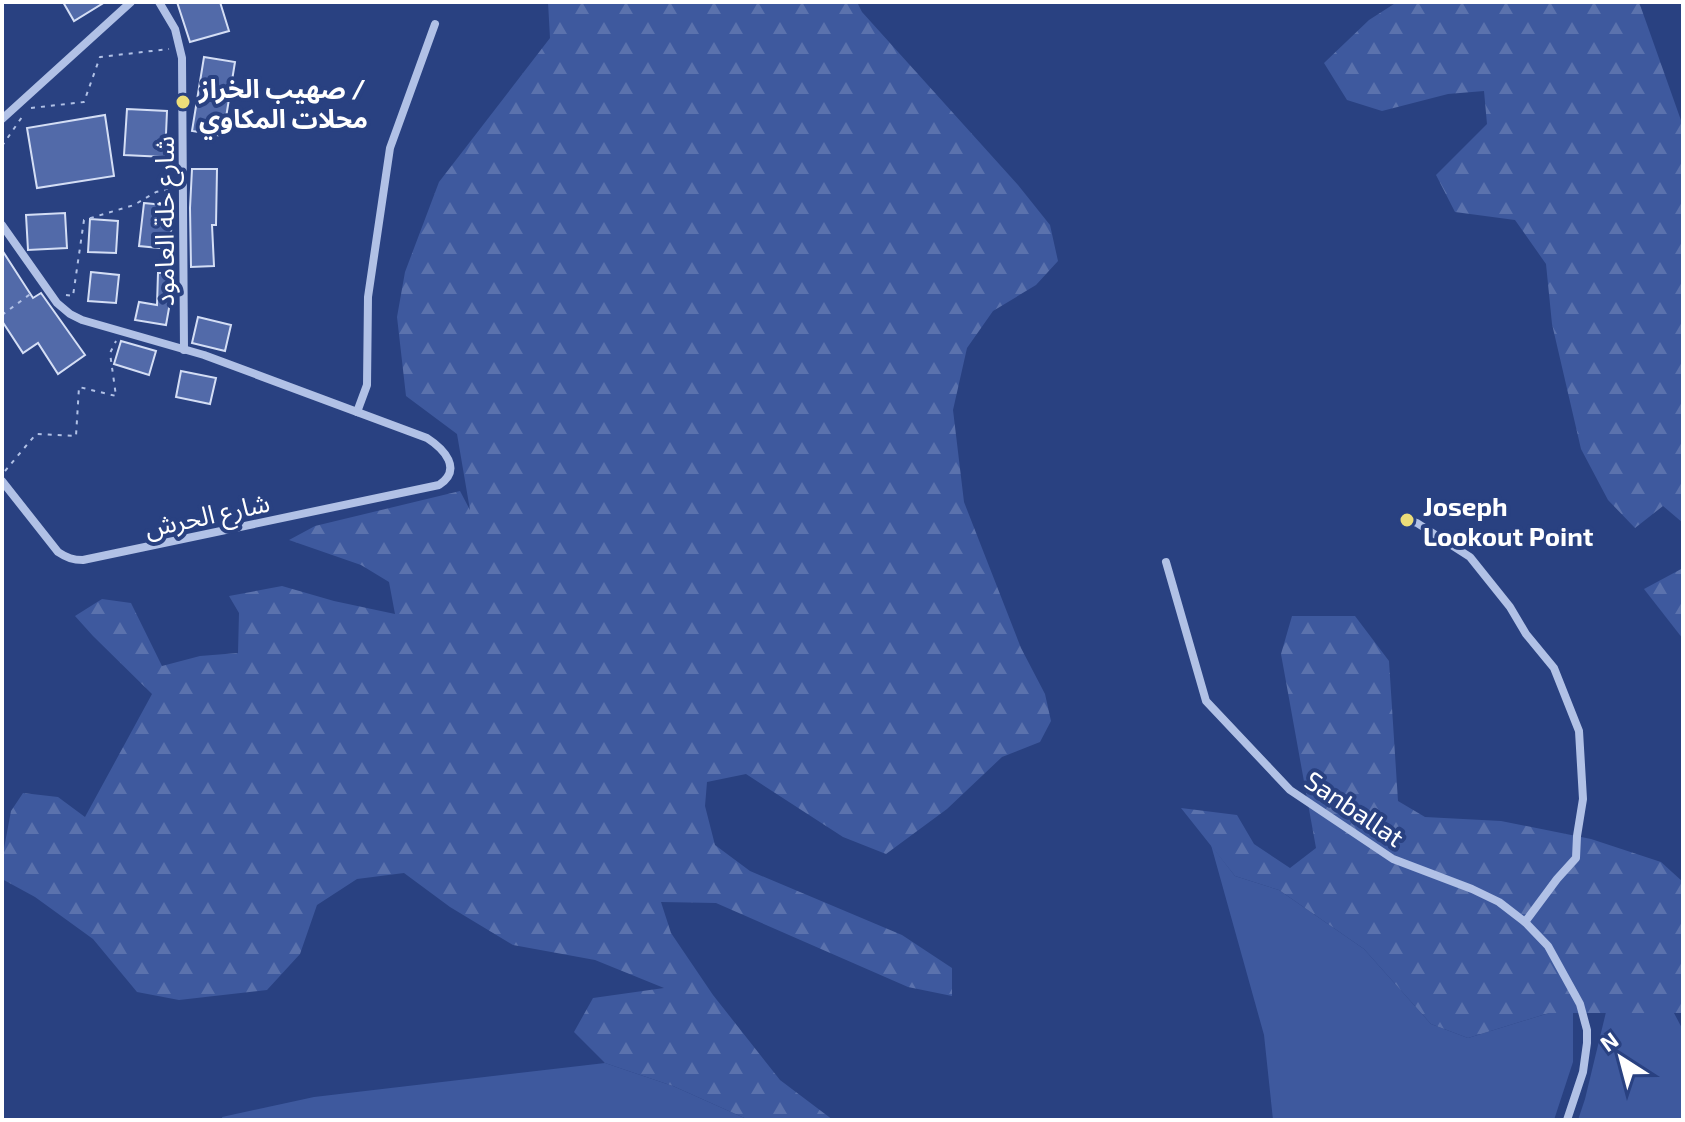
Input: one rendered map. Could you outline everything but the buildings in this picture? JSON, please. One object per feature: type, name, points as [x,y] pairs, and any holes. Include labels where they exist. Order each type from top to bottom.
[{"type":"street","points":[[2,119],[131,2]]},
{"type":"street","name":"شارع خلة العامود","points":[[159,2],[175,29],[182,68],[184,350]]},
{"type":"street","points":[[357,412],[367,385],[368,297],[390,148],[435,24]]},
{"type":"street","name":"شارع خلة العامود","points":[[2,225],[63,309],[82,320],[204,355],[427,438],[448,459],[450,474]]},
{"type":"street","name":"شارع الحرش","points":[[2,478],[58,552],[74,560],[83,560],[439,485],[450,474]]},
{"type":"street","points":[[1407,520],[1417,523],[1470,557],[1490,581],[1526,634],[1554,668],[1579,731],[1583,799],[1576,858],[1525,922]]},
{"type":"street","name":"Sanballat","points":[[1166,562],[1206,701],[1290,790],[1393,859],[1484,894],[1513,911],[1548,946],[1574,992],[1584,1017],[1587,1043],[1586,1057],[1567,1120]]},
{"type":"path","points":[[2,146],[27,109],[84,102],[100,57],[179,48]]},
{"type":"path","points":[[2,315],[37,289],[73,296],[84,220],[134,205],[156,192],[183,187]]},
{"type":"path","points":[[2,478],[36,434],[76,436],[79,387],[116,396],[110,353],[118,336]]},
{"type":"green space","points":[[548,2],[857,2],[862,12],[1018,185],[1050,225],[1058,261],[1036,285],[993,311],[967,348],[953,410],[964,502],[1021,648],[1045,694],[1051,721],[1040,742],[1002,757],[947,809],[886,854],[843,837],[746,774],[707,782],[705,806],[715,845],[750,871],[902,935],[952,968],[952,996],[908,987],[716,903],[661,902],[671,933],[713,995],[780,1080],[833,1120],[749,1120],[673,1086],[605,1063],[574,1032],[593,998],[664,988],[595,960],[513,945],[450,907],[404,873],[357,879],[317,905],[300,954],[267,990],[179,1000],[137,992],[93,939],[35,897],[2,879],[2,859],[11,811],[23,793],[58,797],[85,817],[152,694],[75,616],[102,599],[131,603],[162,666],[200,656],[238,653],[239,613],[229,596],[282,586],[395,614],[389,582],[361,565],[289,540],[315,526],[460,491],[470,510],[457,434],[406,396],[397,317],[405,272],[439,182],[550,38]]},
{"type":"green space","points":[[1397,2],[1639,2],[1683,126],[1683,523],[1663,506],[1635,528],[1608,500],[1581,449],[1552,324],[1546,264],[1515,220],[1455,212],[1436,175],[1487,124],[1484,91],[1448,94],[1382,111],[1347,100],[1324,63],[1369,20]]},
{"type":"green space","points":[[1683,568],[1683,639],[1644,589]]},
{"type":"green space","points":[[1292,616],[1355,616],[1389,661],[1398,801],[1425,817],[1501,821],[1591,839],[1661,862],[1683,882],[1683,1013],[1549,1013],[1468,1038],[1431,1024],[1364,949],[1279,890],[1235,876],[1181,808],[1237,815],[1254,844],[1290,868],[1316,848],[1281,654]]},
{"type":"green space","points":[[1211,845],[1235,876],[1279,890],[1364,949],[1431,1024],[1468,1038],[1549,1013],[1573,1012],[1573,1062],[1554,1120],[1273,1120],[1264,1035]]},
{"type":"green space","points":[[1606,1012],[1674,1013],[1683,1030],[1683,1120],[1578,1120]]},
{"type":"green space","points":[[605,1063],[673,1086],[749,1120],[223,1120],[222,1117],[314,1097]]},
{"type":"place","name":"صهيب الخراز / محلات المكاوي","points":[[183,102]]},
{"type":"place","name":"Joseph Lookout Point","points":[[1407,520]]}]
